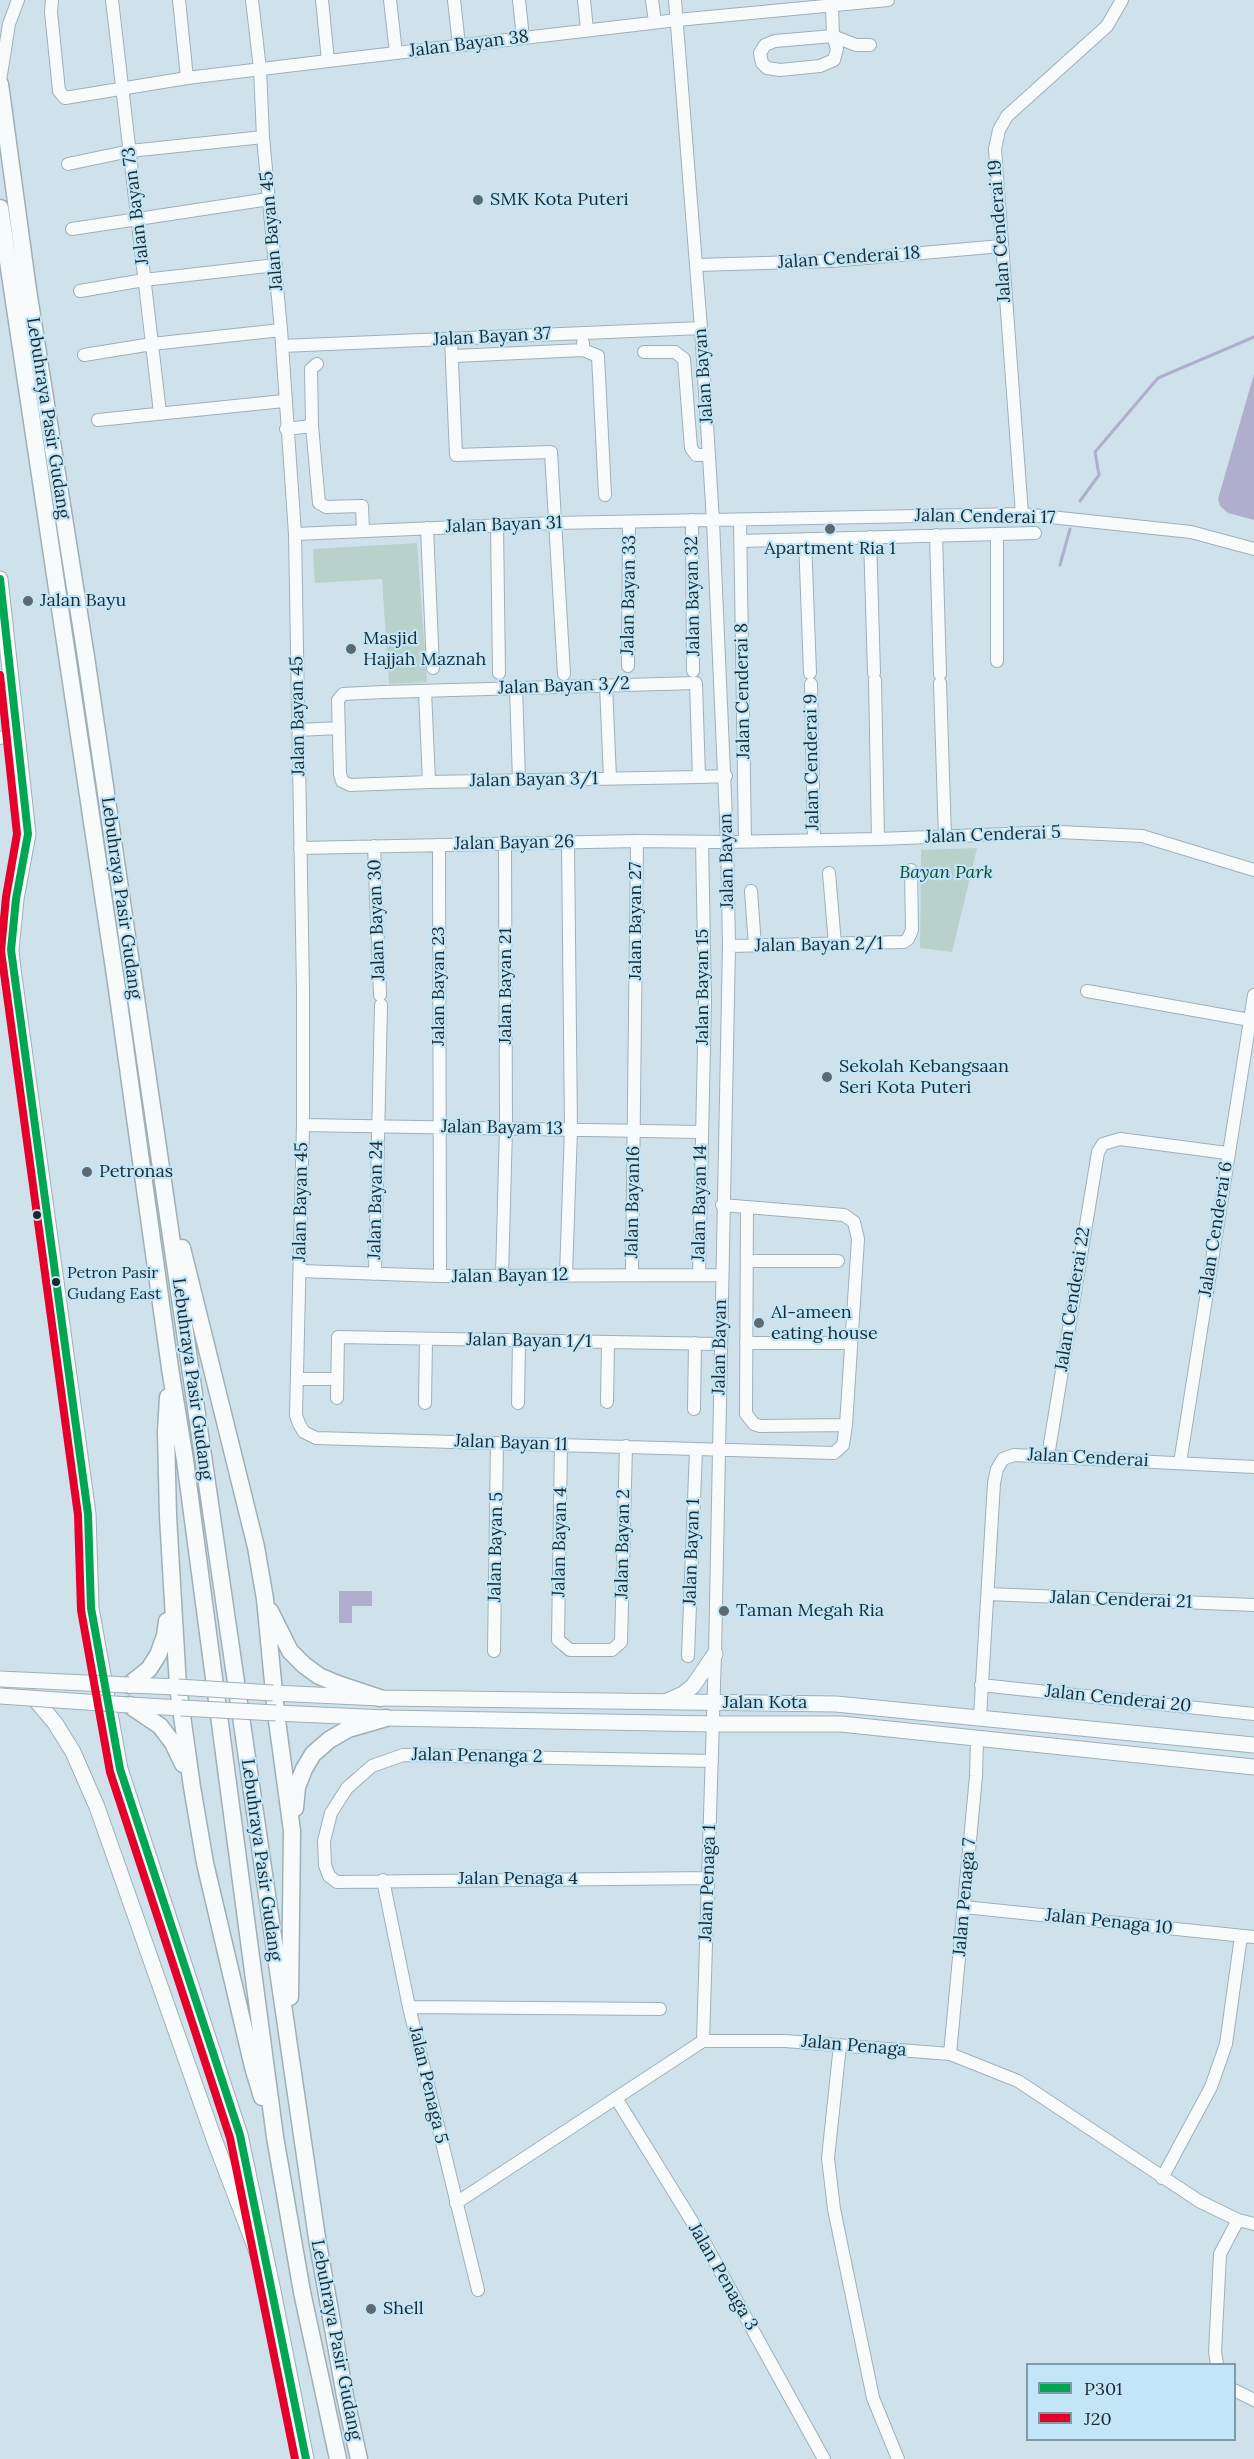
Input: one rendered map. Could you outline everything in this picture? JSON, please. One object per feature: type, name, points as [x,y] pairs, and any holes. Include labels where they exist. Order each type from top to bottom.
[{"type":"highway","name":"Lebuhraya Pasir Gudang","points":[[0,83],[28,290],[86,657],[292,2073],[321,2261],[345,2396],[359,2459]]},
{"type":"highway","name":"Lebuhraya Pasir Gudang","points":[[0,208],[187,1472],[275,2138],[302,2292],[338,2459]]},
{"type":"highway","points":[[165,1195],[181,1244],[254,1535],[292,1831]]},
{"type":"highway","points":[[170,1368],[166,1432],[171,1596],[178,1688],[205,1863],[253,2067],[275,2138]]},
{"type":"highway","points":[[129,1685],[148,1669],[158,1655],[165,1636],[171,1596]]},
{"type":"highway","points":[[264,1599],[290,1651],[304,1665],[319,1676],[380,1698]]},
{"type":"highway","points":[[129,1705],[166,1732],[178,1752],[192,1787]]},
{"type":"highway","points":[[292,2073],[289,1985],[292,1831],[297,1787],[313,1754],[329,1740],[348,1729],[386,1718]]},
{"type":"main road","points":[[0,579],[15,734],[28,834],[16,900],[11,950],[70,1399],[88,1514],[91,1608],[120,1769],[240,2135],[306,2459]]},
{"type":"main road","points":[[664,1702],[683,1694],[693,1686],[715,1654]]},
{"type":"main road","name":"Jalan Kota","points":[[0,1679],[380,1698],[836,1704],[1254,1746]]},
{"type":"main road","name":"Jalan Kota","points":[[0,1696],[386,1718],[841,1724],[1254,1767]]},
{"type":"main road","points":[[34,1698],[55,1723],[73,1752],[97,1807],[231,2185],[273,2291]]},
{"type":"main road","points":[[231,2185],[241,2191],[246,2189],[251,2182]]},
{"type":"street","points":[[0,83],[9,24],[18,0]]},
{"type":"street","name":"Jalan Bayan 38","points":[[52,0],[51,12],[61,95],[65,98],[188,78],[677,20]]},
{"type":"street","name":"Jalan Bayan 73","points":[[112,0],[160,413]]},
{"type":"street","points":[[178,0],[188,78]]},
{"type":"street","name":"Jalan Bayan 45","points":[[252,0],[276,265],[295,534],[303,1125],[296,1415],[304,1432]]},
{"type":"street","points":[[322,0],[328,61]]},
{"type":"street","points":[[390,0],[396,53]]},
{"type":"street","points":[[454,0],[459,45]]},
{"type":"street","points":[[519,0],[523,38]]},
{"type":"street","points":[[584,0],[587,30]]},
{"type":"street","points":[[652,0],[655,22]]},
{"type":"street","name":"Jalan Bayan","points":[[675,0],[697,265],[726,776],[729,946],[713,1724]]},
{"type":"street","points":[[677,20],[888,0]]},
{"type":"street","name":"Jalan Cenderai 19","points":[[1022,514],[1000,246],[995,149],[999,130],[1007,116],[1107,26],[1122,0]]},
{"type":"street","points":[[832,6],[833,36],[837,49],[834,60],[820,66],[780,70],[767,68],[762,63],[760,53],[765,45],[775,41],[833,36],[856,45],[870,45]]},
{"type":"street","points":[[68,164],[130,151],[263,137]]},
{"type":"street","points":[[72,229],[269,199]]},
{"type":"street","name":"Jalan Cenderai 18","points":[[697,265],[831,261],[1000,246]]},
{"type":"street","points":[[80,291],[144,280],[276,265]]},
{"type":"street","name":"Jalan Bayan 37","points":[[282,346],[701,328]]},
{"type":"street","points":[[84,355],[152,344],[281,330]]},
{"type":"street","points":[[582,333],[583,350]]},
{"type":"street","points":[[451,339],[456,455],[551,452],[564,674]]},
{"type":"street","points":[[455,356],[583,350],[598,356],[605,495]]},
{"type":"street","points":[[644,352],[675,352],[684,359],[691,448],[696,455],[709,455]]},
{"type":"street","points":[[317,364],[311,369],[312,426],[319,503],[326,507],[362,506],[363,531]]},
{"type":"street","points":[[98,420],[284,401]]},
{"type":"street","points":[[286,429],[312,426]]},
{"type":"street","name":"Jalan Cenderai 17","points":[[713,521],[1022,514],[1191,532],[1254,549]]},
{"type":"street","name":"Jalan Bayan 32","points":[[692,520],[693,671]]},
{"type":"street","name":"Jalan Cenderai 8","points":[[740,520],[745,841]]},
{"type":"street","name":"Jalan Bayan 31","points":[[295,534],[554,523],[713,521]]},
{"type":"street","name":"Jalan Bayan 33","points":[[628,666],[629,523]]},
{"type":"street","points":[[497,525],[499,673]]},
{"type":"street","points":[[427,528],[433,668]]},
{"type":"street","points":[[741,541],[1035,533]]},
{"type":"street","points":[[997,534],[997,661]]},
{"type":"street","points":[[936,535],[945,837]]},
{"type":"street","points":[[870,537],[878,839]]},
{"type":"street","name":"Jalan Cenderai 9","points":[[805,539],[814,840]]},
{"type":"street","name":"Jalan Bayan 3/2","points":[[339,728],[339,697],[343,694],[696,683],[699,777]]},
{"type":"street","points":[[606,685],[610,778]]},
{"type":"street","points":[[516,688],[519,780]]},
{"type":"street","points":[[425,690],[429,782]]},
{"type":"street","points":[[298,730],[339,728]]},
{"type":"street","name":"Jalan Bayan 3/1","points":[[339,728],[342,781],[350,785],[726,776]]},
{"type":"street","points":[[0,738],[15,734]]},
{"type":"street","name":"Jalan Cenderai 5","points":[[727,842],[1059,832],[1142,836],[1254,870]]},
{"type":"street","name":"Jalan Bayan 26","points":[[300,848],[637,841],[727,842]]},
{"type":"street","name":"Jalan Bayan 27","points":[[634,1130],[637,841]]},
{"type":"street","points":[[566,1275],[571,1129],[568,842]]},
{"type":"street","name":"Jalan Bayan 15","points":[[701,1132],[705,1000],[702,842]]},
{"type":"street","name":"Jalan Bayan 21","points":[[502,1276],[506,1128],[505,843]]},
{"type":"street","name":"Jalan Bayan 23","points":[[439,845],[440,1276]]},
{"type":"street","name":"Jalan Bayan 30","points":[[374,846],[381,1000],[378,1126]]},
{"type":"street","name":"Jalan Bayan 2/1","points":[[729,946],[899,943],[908,939],[912,930],[911,870]]},
{"type":"street","points":[[830,873],[834,944]]},
{"type":"street","points":[[751,891],[755,946]]},
{"type":"street","points":[[1087,991],[1250,1020]]},
{"type":"street","name":"Jalan Cenderai 6","points":[[1180,1463],[1227,1154],[1254,995]]},
{"type":"street","name":"Jalan Bayam 13","points":[[303,1125],[701,1132]]},
{"type":"street","name":"Jalan Bayan 24","points":[[375,1274],[378,1126]]},
{"type":"street","name":"Jalan Bayan16","points":[[632,1274],[634,1130]]},
{"type":"street","name":"Jalan Bayan 14","points":[[699,1275],[701,1132]]},
{"type":"street","name":"Jalan Cenderai 22","points":[[1048,1456],[1095,1161],[1103,1144],[1120,1139],[1227,1154]]},
{"type":"street","points":[[722,1205],[747,1208],[745,1407],[748,1418],[760,1426],[846,1425]]},
{"type":"street","name":"Jalan Bayan 11","points":[[304,1432],[316,1437],[834,1453],[843,1445],[846,1425],[858,1239],[854,1222],[844,1215],[747,1208]]},
{"type":"street","points":[[747,1262],[838,1261]]},
{"type":"street","name":"Jalan Bayan 12","points":[[300,1271],[440,1276],[721,1275]]},
{"type":"street","name":"Jalan Bayan 1/1","points":[[337,1379],[338,1337],[720,1344]]},
{"type":"street","points":[[425,1403],[426,1339]]},
{"type":"street","points":[[518,1403],[519,1340]]},
{"type":"street","points":[[607,1402],[608,1342]]},
{"type":"street","points":[[694,1343],[694,1409]]},
{"type":"street","points":[[746,1343],[850,1343]]},
{"type":"street","points":[[297,1379],[337,1379],[337,1398]]},
{"type":"street","name":"Jalan Bayan 5","points":[[494,1651],[497,1443]]},
{"type":"street","name":"Jalan Bayan 4","points":[[561,1444],[558,1640],[570,1650],[612,1650],[621,1642]]},
{"type":"street","name":"Jalan Bayan 2","points":[[621,1642],[626,1446]]},
{"type":"street","name":"Jalan Bayan 1","points":[[688,1656],[696,1449]]},
{"type":"street","name":"Jalan Cenderai","points":[[980,1717],[994,1483],[997,1469],[1004,1460],[1014,1455],[1254,1467]]},
{"type":"street","name":"Jalan Cenderai 21","points":[[988,1594],[1254,1605]]},
{"type":"street","name":"Jalan Cenderai 20","points":[[981,1685],[1254,1714]]},
{"type":"street","name":"Jalan Penaga 1","points":[[703,2041],[713,1724]]},
{"type":"street","name":"Jalan Penaga 7","points":[[950,2054],[976,1776],[977,1739]]},
{"type":"street","name":"Jalan Penanga 2","points":[[329,1876],[325,1865],[324,1841],[331,1814],[347,1788],[372,1766],[403,1755],[712,1761]]},
{"type":"street","name":"Jalan Penaga 4","points":[[329,1876],[337,1882],[708,1878]]},
{"type":"street","name":"Jalan Penaga 5","points":[[383,1880],[410,2007],[478,2290]]},
{"type":"street","name":"Jalan Penaga 10","points":[[964,1907],[1254,1937]]},
{"type":"street","points":[[1162,2178],[1211,2087],[1226,2044],[1240,1936]]},
{"type":"street","points":[[410,2007],[660,2009]]},
{"type":"street","points":[[456,2203],[703,2041]]},
{"type":"street","name":"Jalan Penaga","points":[[703,2041],[785,2041],[950,2054],[1018,2081],[1199,2201],[1238,2220],[1254,2224]]},
{"type":"street","points":[[840,2045],[828,2158],[831,2191],[873,2398],[898,2459]]},
{"type":"street","name":"Jalan Penaga 3","points":[[616,2098],[699,2231],[824,2459]]},
{"type":"street","points":[[1217,2363],[1215,2352],[1220,2254],[1238,2220]]},
{"type":"street","points":[[1236,2391],[1254,2400]]},
{"type":"green space","points":[[417,543],[427,682],[389,684],[382,579],[315,583],[313,549]]},
{"type":"green space","name":"Bayan Park","points":[[977,848],[952,952],[920,948],[921,850]]},
{"type":"water","points":[[1254,374],[1254,520],[1228,513],[1220,506],[1218,499]]},
{"type":"water","points":[[339,1591],[372,1591],[372,1606],[352,1606],[352,1623],[339,1623]]},
{"type":"waterway","points":[[1080,501],[1099,475],[1095,452],[1158,378],[1254,337]]},
{"type":"waterway","points":[[1060,565],[1070,529]]},
{"type":"transit line","name":"P301","points":[[0,579],[28,834],[16,899],[11,950],[88,1514],[91,1608],[120,1769],[240,2135],[306,2459]]},
{"type":"transit line","name":"J20","points":[[0,675],[17,834],[6,897],[1,951],[78,1515],[81,1610],[110,1772],[230,2138],[295,2459]]},
{"type":"place","name":"SMK Kota Puteri","points":[[478,200]]},
{"type":"place","name":"Apartment Ria 1","points":[[830,529]]},
{"type":"place","name":"Jalan Bayu","points":[[28,601]]},
{"type":"place","name":"Masjid Hajjah Maznah","points":[[351,649]]},
{"type":"place","name":"Sekolah Kebangsaan Seri Kota Puteri","points":[[827,1077]]},
{"type":"place","name":"Petronas","points":[[87,1172]]},
{"type":"place","name":"Petron Pasir Gudang East","points":[[56,1282]]},
{"type":"place","name":"Al-ameen eating house","points":[[759,1323]]},
{"type":"place","name":"Taman Megah Ria","points":[[724,1611]]},
{"type":"place","name":"Shell","points":[[371,2309]]}]
